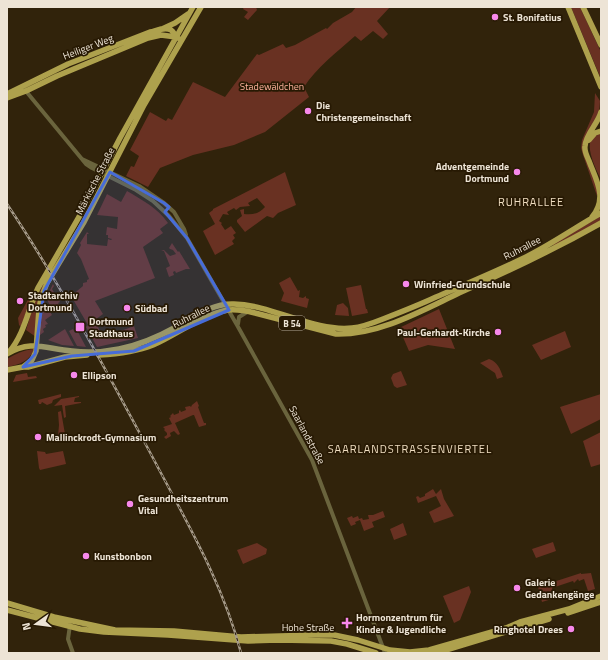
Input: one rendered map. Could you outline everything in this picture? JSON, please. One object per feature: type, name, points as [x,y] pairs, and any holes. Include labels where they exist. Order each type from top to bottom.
[{"type":"main road","name":"Märkische Straße","points":[[7,354],[22,332],[33,298],[38,288],[201,7]]},
{"type":"main road","points":[[568,7],[601,87]]},
{"type":"main road","points":[[583,7],[601,45]]},
{"type":"main road","name":"Märkische Straße","points":[[23,367],[34,357],[37,345],[38,314],[44,291],[84,222],[106,172],[192,9]]},
{"type":"main road","points":[[161,29],[175,24],[185,18],[192,9]]},
{"type":"main road","name":"Heiliger Weg","points":[[7,98],[68,64],[161,29],[171,30],[176,37]]},
{"type":"main road","name":"Heiliger Weg","points":[[7,94],[57,76],[148,38],[161,35],[176,37],[182,40]]},
{"type":"main road","points":[[589,220],[597,211],[600,203],[600,196],[599,187],[586,154],[585,145],[588,135],[599,119],[601,112]]},
{"type":"main road","points":[[601,131],[592,136],[588,142],[588,147],[590,158],[601,184]]},
{"type":"main road","name":"Ruhrallee","points":[[7,370],[28,367],[72,356],[116,354],[134,351],[154,344],[210,316],[229,310],[247,311],[329,332],[346,334],[365,332],[384,326],[527,256],[601,213]]},
{"type":"main road","name":"Ruhrallee","points":[[7,354],[24,347],[37,345],[84,352],[105,351],[130,347],[155,338],[207,310],[226,304],[245,305],[327,326],[351,328],[377,322],[448,295],[549,251],[601,223]]},
{"type":"main road","points":[[549,251],[552,246],[551,243]]},
{"type":"main road","name":"Hohe Straße","points":[[168,633],[207,633],[237,637],[315,634],[334,635],[358,640],[384,651],[403,652],[429,650],[559,612],[601,596]]},
{"type":"main road","points":[[436,653],[601,602]]},
{"type":"main road","name":"Hohe Straße","points":[[7,603],[70,623]]},
{"type":"main road","name":"Hohe Straße","points":[[7,610],[70,623],[114,630],[168,633],[248,641],[330,641],[347,644],[376,653]]},
{"type":"street","points":[[24,89],[82,159],[106,172]]},
{"type":"street","name":"Saarlandstraße","points":[[106,172],[154,196],[169,207],[174,212],[184,229],[187,238]]},
{"type":"street","name":"Saarlandstraße","points":[[106,172],[150,199],[165,212],[187,238],[226,304],[312,460],[384,651]]},
{"type":"street","points":[[165,212],[169,207]]},
{"type":"street","points":[[165,212],[174,212]]},
{"type":"street","points":[[238,325],[239,317],[247,311]]},
{"type":"street","points":[[70,623],[68,639],[72,653]]},
{"type":"highlighted area","points":[[110,172],[169,207],[165,212],[187,238],[229,310],[134,351],[72,356],[23,367],[35,354],[44,291]]},
{"type":"green space","points":[[244,7],[256,7],[257,10],[248,20],[244,17],[248,12],[243,9]]},
{"type":"green space","name":"Stadewäldchen","points":[[356,7],[390,7],[377,21],[388,34],[383,39],[373,31],[361,41],[355,36],[328,60],[309,80],[304,87],[309,97],[265,132],[234,145],[193,155],[160,168],[148,187],[126,176],[131,166],[134,167],[139,156],[130,150],[150,112],[166,121],[168,118],[172,120],[193,82],[225,97],[257,54],[259,55],[283,44],[286,48],[295,45],[326,28],[327,29],[333,23],[352,12]]},
{"type":"green space","points":[[571,7],[580,7],[601,52],[601,79]]},
{"type":"green space","points":[[595,93],[600,101],[599,113],[583,142],[597,187],[597,196],[581,148],[582,140],[594,112]]},
{"type":"green space","points":[[601,133],[601,180],[591,155],[590,144],[591,140],[595,136]]},
{"type":"green space","points":[[285,172],[296,205],[278,213],[273,218],[267,216],[245,232],[237,222],[237,220],[242,216],[240,210],[244,209],[244,214],[255,214],[260,211],[265,207],[257,198],[248,203],[250,206],[240,207],[236,210],[234,208],[227,212],[229,215],[223,214],[219,221],[222,223],[221,224],[225,230],[231,226],[236,233],[233,235],[235,238],[232,241],[234,244],[215,255],[203,231],[215,224],[209,213],[213,209]]},
{"type":"green space","points":[[127,191],[155,209],[168,223],[160,229],[163,233],[143,247],[155,278],[95,301],[103,314],[95,320],[103,338],[111,336],[109,329],[116,334],[134,326],[138,338],[97,347],[86,327],[88,325],[71,296],[83,286],[83,283],[87,282],[89,279],[77,253],[81,245],[80,243],[87,232],[89,234],[87,234],[87,244],[107,246],[108,239],[112,239],[108,238],[108,235],[106,235],[107,227],[117,229],[118,217],[97,215],[107,194],[121,202]]},
{"type":"green space","points":[[601,216],[601,221],[554,247],[553,244]]},
{"type":"green space","points":[[172,243],[178,252],[179,251],[190,269],[176,273],[175,271],[173,272],[174,275],[169,277],[166,268],[170,266],[164,251],[161,251],[164,250],[170,256],[176,254],[169,248]]},
{"type":"green space","points":[[47,275],[43,288],[36,337],[26,330],[35,301]]},
{"type":"green space","points":[[290,277],[298,291],[300,290],[299,297],[303,298],[306,296],[306,298],[309,299],[307,308],[281,301],[284,293],[279,283]]},
{"type":"green space","points":[[53,284],[54,286],[52,289],[60,302],[58,303],[60,307],[53,311],[46,298]]},
{"type":"green space","points":[[361,285],[368,313],[352,316],[346,288]]},
{"type":"green space","points":[[31,294],[32,296],[21,327],[19,325],[18,318]]},
{"type":"green space","points":[[44,297],[45,303],[52,315],[45,320],[48,324],[45,325],[46,327],[43,329],[44,332],[40,335],[40,318]]},
{"type":"green space","points":[[343,303],[348,308],[349,316],[335,315],[337,305]]},
{"type":"green space","points":[[439,309],[455,349],[428,345],[409,351],[399,328]]},
{"type":"green space","points":[[65,329],[74,346],[62,345],[48,340]]},
{"type":"green space","points":[[73,329],[75,333],[78,332],[86,347],[77,346],[69,331]]},
{"type":"green space","points":[[565,331],[571,347],[541,360],[532,345]]},
{"type":"green space","points":[[34,349],[30,357],[24,362],[7,367],[7,359],[13,355]]},
{"type":"green space","points":[[489,359],[497,364],[503,377],[497,379],[495,373],[480,363]]},
{"type":"green space","points":[[401,371],[407,385],[397,388],[394,386],[391,378],[393,374]]},
{"type":"green space","points":[[27,373],[28,377],[36,376],[37,378],[13,382],[16,375]]},
{"type":"green space","points":[[61,394],[61,397],[53,400],[52,403],[47,405],[42,402],[39,404],[38,400]]},
{"type":"green space","points":[[601,394],[601,419],[571,434],[560,407]]},
{"type":"green space","points":[[79,396],[75,398],[74,402],[81,403],[65,406],[66,417],[64,418],[62,405],[54,406],[61,399]]},
{"type":"green space","points":[[197,401],[206,425],[199,427],[193,415],[175,423],[180,434],[178,435],[174,431],[170,433],[171,436],[166,439],[164,437],[167,433],[163,427],[172,424],[169,418],[171,417],[170,416],[173,413],[174,415],[179,413],[180,410],[181,412],[186,410],[185,407],[191,407]]},
{"type":"green space","points":[[61,411],[65,434],[58,436],[58,412]]},
{"type":"green space","points":[[601,432],[601,464],[591,467],[583,441]]},
{"type":"green space","points":[[37,451],[45,452],[46,454],[63,451],[66,464],[40,470]]},
{"type":"green space","points":[[433,489],[436,494],[441,489],[444,499],[454,516],[434,523],[429,512],[441,506],[436,496],[418,503],[416,497],[418,496],[420,498],[425,496],[425,494]]},
{"type":"green space","points":[[383,511],[385,517],[372,522],[374,527],[364,531],[360,520],[351,526],[347,518],[358,516],[359,519],[369,519],[368,515],[373,515]]},
{"type":"green space","points":[[403,523],[407,535],[394,540],[390,529]]},
{"type":"green space","points":[[553,542],[556,551],[536,558],[532,549]]},
{"type":"green space","points":[[257,543],[267,549],[266,554],[243,564],[237,550]]},
{"type":"green space","points":[[581,573],[591,573],[595,589],[588,591],[584,579],[579,581],[578,579],[574,583],[573,581],[552,588],[555,598],[542,602],[538,587]]},
{"type":"green space","points":[[469,586],[471,592],[460,620],[454,623],[443,596]]},
{"type":"railway","points":[[7,204],[83,329],[191,529],[214,577],[241,653]]},
{"type":"place","name":"St. Bonifatius","points":[[495,17]]},
{"type":"place","name":"Die Christengemeinschaft","points":[[308,111]]},
{"type":"place","name":"Adventgemeinde Dortmund","points":[[517,172]]},
{"type":"place","name":"Winfried-Grundschule","points":[[406,284]]},
{"type":"place","name":"Stadtarchiv Dortmund","points":[[20,301]]},
{"type":"place","name":"Südbad","points":[[127,308]]},
{"type":"place","name":"Dortmund Stadthaus","points":[[80,327]]},
{"type":"place","name":"Paul-Gerhardt-Kirche","points":[[498,332]]},
{"type":"place","name":"Ellipson","points":[[74,375]]},
{"type":"place","name":"Mallinckrodt-Gymnasium","points":[[38,437]]},
{"type":"place","name":"Gesundheitszentrum Vital","points":[[130,504]]},
{"type":"place","name":"Kunstbonbon","points":[[86,556]]},
{"type":"place","name":"Galerie Gedankengänge","points":[[517,588]]},
{"type":"place","name":"Hormonzentrum für Kinder & Jugendliche","points":[[347,623]]},
{"type":"place","name":"Ringhotel Drees","points":[[571,629]]},
{"type":"district","name":"RUHRALLEE","points":[[531,202]]},
{"type":"district","name":"SAARLANDSTRASSENVIERTEL","points":[[410,449]]}]
